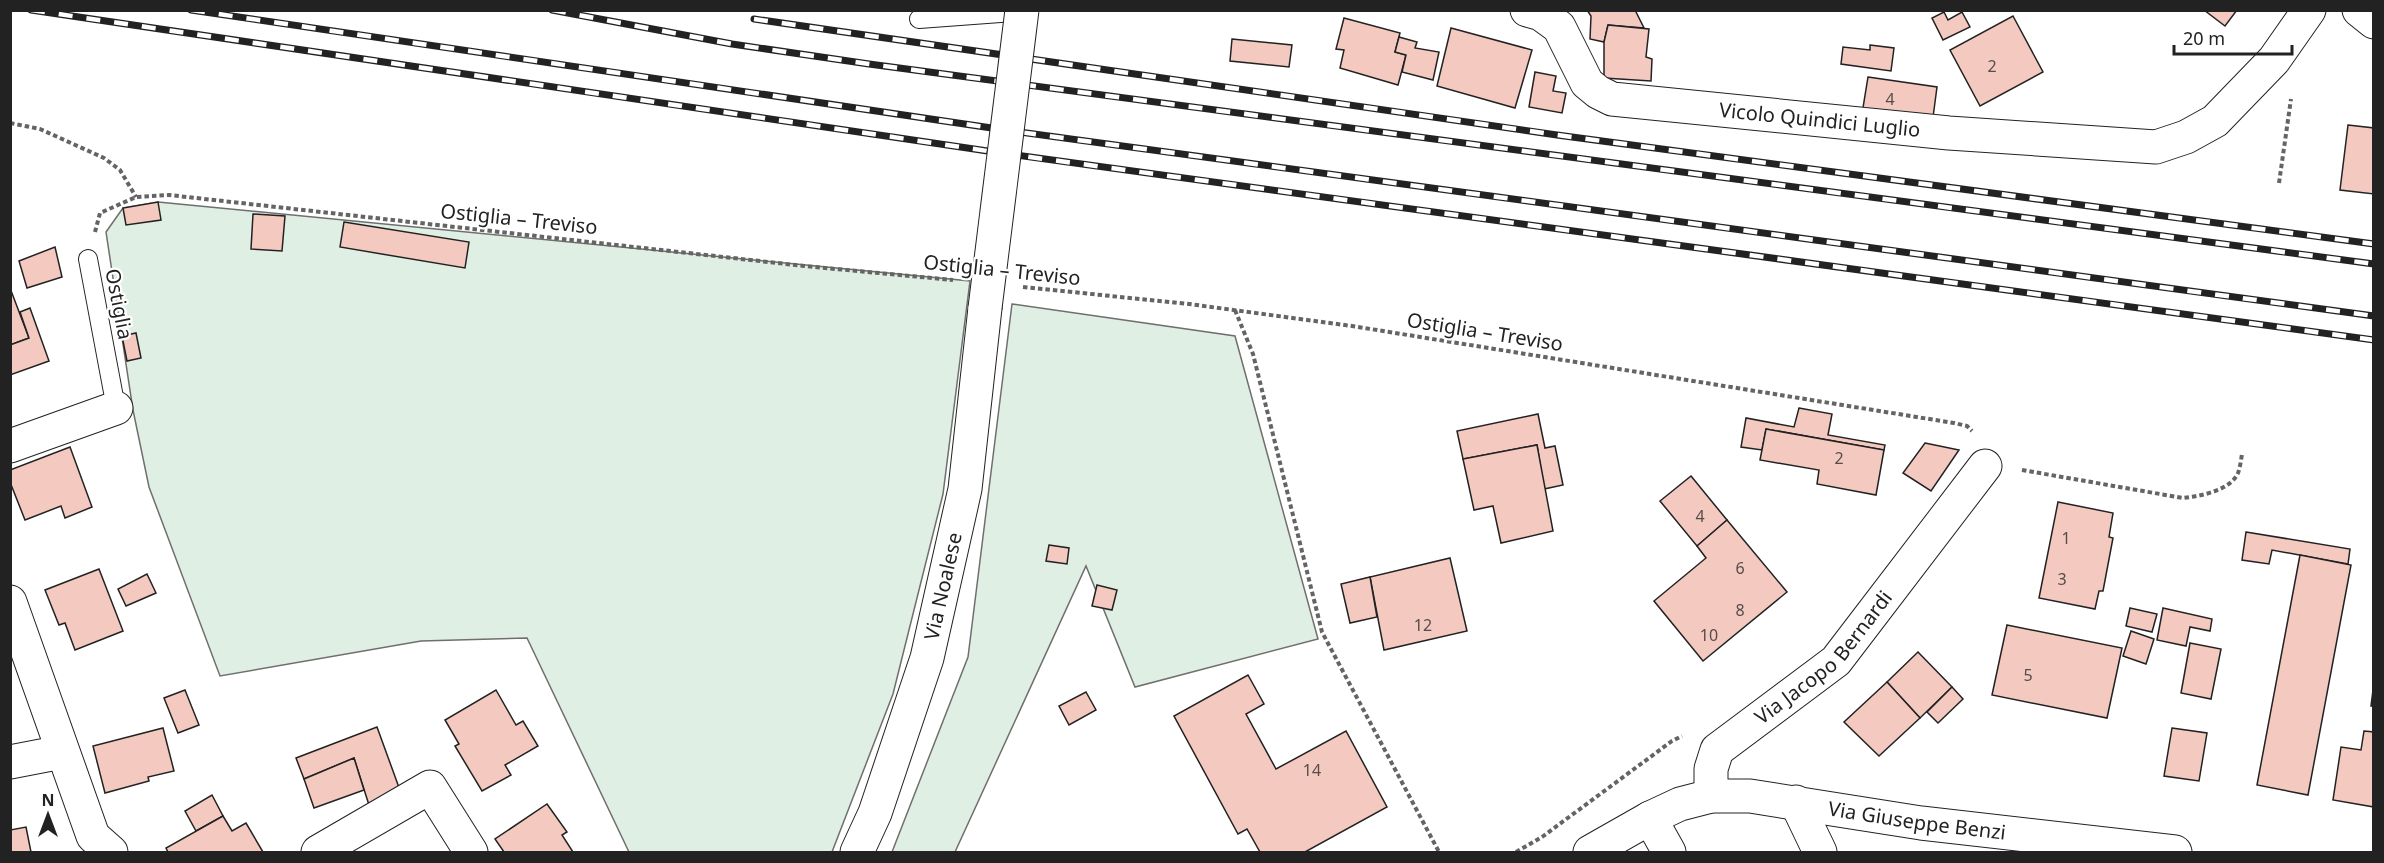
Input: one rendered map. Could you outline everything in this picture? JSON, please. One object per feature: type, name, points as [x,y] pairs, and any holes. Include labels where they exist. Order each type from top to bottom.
[{"type":"street","name":"Via Noalese","points":[[857,852],[875,813],[927,658],[965,489],[1022,10]]},
{"type":"street","name":"Vicolo Quindici Luglio","points":[[1527,10],[1541,14],[1559,27],[1587,83],[1612,99],[1949,133],[2156,147],[2186,137],[2215,121],[2274,60],[2309,10]]},
{"type":"street","points":[[2359,10],[2373,22]]},
{"type":"street","points":[[10,446],[116,408]]},
{"type":"street","name":"Via Jacopo Bernardi","points":[[1711,796],[1711,769],[1718,750],[1836,661],[1984,466]]},
{"type":"street","points":[[10,602],[93,836],[111,852]]},
{"type":"street","points":[[10,762],[62,752]]},
{"type":"street","points":[[318,852],[430,787],[471,852]]},
{"type":"street","points":[[1590,852],[1680,804],[1711,796]]},
{"type":"street","name":"Via Giuseppe Benzi","points":[[1711,796],[1750,796],[1921,823],[2155,852]]},
{"type":"street","name":"Via Giuseppe Benzi","points":[[1796,802],[1820,852]]},
{"type":"street","points":[[1650,818],[1668,852]]},
{"type":"lane","points":[[919,19],[1034,10]]},
{"type":"lane","name":"Ostiglia","points":[[88,259],[116,408]]},
{"type":"path","points":[[2279,183],[2292,96]]},
{"type":"path","points":[[10,123],[40,129],[104,158],[120,170],[136,197]]},
{"type":"path","name":"Ostiglia – Treviso","points":[[136,197],[169,195],[804,266],[958,280]]},
{"type":"path","name":"Ostiglia","points":[[88,259],[100,213],[136,197]]},
{"type":"path","name":"Ostiglia – Treviso","points":[[1017,286],[1235,310],[1352,326],[1954,423],[1966,426],[1973,433],[1984,466]]},
{"type":"path","points":[[1235,310],[1253,354],[1322,632],[1439,852]]},
{"type":"path","points":[[2016,470],[2183,498],[2195,496],[2232,482],[2238,473],[2242,454]]},
{"type":"path","points":[[1516,852],[1542,837],[1672,741],[1687,734]]},
{"type":"green space","points":[[158,202],[970,281],[943,494],[893,694],[832,852],[629,852],[527,638],[421,641],[220,676],[149,487],[133,410],[106,232],[123,208]]},
{"type":"green space","points":[[1012,304],[1235,336],[1318,639],[1135,687],[1086,566],[955,852],[892,852],[968,657]]},
{"type":"building","points":[[1587,10],[1635,10],[1644,28],[1608,25],[1604,42],[1590,39],[1591,16]]},
{"type":"building","points":[[2204,10],[2237,10],[2225,26]]},
{"type":"building","points":[[1944,12],[1948,20],[1962,12],[1970,27],[1943,40],[1932,18]]},
{"type":"building","points":[[2013,16],[2043,72],[1980,106],[1950,50]]},
{"type":"building","points":[[1344,18],[1400,33],[1395,52],[1406,55],[1398,85],[1340,68],[1344,50],[1336,49]]},
{"type":"building","points":[[1608,25],[1649,29],[1646,57],[1652,59],[1651,81],[1604,78],[1604,42]]},
{"type":"building","points":[[1451,28],[1532,50],[1515,108],[1437,86]]},
{"type":"building","points":[[1399,37],[1417,42],[1415,48],[1439,52],[1433,80],[1402,72],[1406,55],[1395,52]]},
{"type":"building","points":[[1232,39],[1292,45],[1289,67],[1230,61]]},
{"type":"building","points":[[1870,45],[1894,48],[1891,71],[1841,64],[1843,47],[1870,50]]},
{"type":"building","points":[[1535,72],[1556,76],[1553,91],[1566,93],[1562,113],[1529,107]]},
{"type":"building","points":[[1868,77],[1937,87],[1932,125],[1862,114]]},
{"type":"building","points":[[2348,125],[2374,128],[2374,194],[2340,190]]},
{"type":"building","points":[[158,202],[161,220],[126,225],[123,208]]},
{"type":"building","points":[[253,214],[285,216],[282,251],[251,249]]},
{"type":"building","points":[[344,222],[469,242],[465,268],[340,247]]},
{"type":"building","points":[[55,247],[62,277],[27,288],[19,261]]},
{"type":"building","points":[[10,288],[29,338],[10,345]]},
{"type":"building","points":[[30,308],[49,361],[10,375],[10,345],[29,338],[20,312]]},
{"type":"building","points":[[136,333],[141,358],[127,361],[122,336]]},
{"type":"building","points":[[1799,408],[1832,414],[1828,435],[1885,445],[1884,450],[1766,429],[1762,450],[1741,447],[1746,418],[1794,427]]},
{"type":"building","points":[[1538,414],[1545,448],[1555,446],[1563,485],[1544,489],[1537,445],[1463,459],[1457,431]]},
{"type":"building","points":[[1766,429],[1884,450],[1876,495],[1817,484],[1819,470],[1760,460]]},
{"type":"building","points":[[1925,443],[1959,450],[1931,491],[1903,473]]},
{"type":"building","points":[[1537,445],[1553,531],[1501,543],[1493,506],[1474,510],[1463,459]]},
{"type":"building","points":[[70,447],[92,507],[65,518],[61,506],[25,520],[10,482],[10,470]]},
{"type":"building","points":[[1691,476],[1727,520],[1697,546],[1660,501]]},
{"type":"building","points":[[2058,502],[2113,513],[2109,537],[2113,538],[2103,591],[2099,591],[2095,609],[2039,598]]},
{"type":"building","points":[[1727,520],[1787,592],[1703,661],[1654,601],[1706,558],[1697,546]]},
{"type":"building","points":[[2246,532],[2350,549],[2348,564],[2272,550],[2269,564],[2242,560]]},
{"type":"building","points":[[1049,545],[1069,548],[1067,564],[1046,561]]},
{"type":"building","points":[[2300,555],[2351,565],[2308,795],[2257,785]]},
{"type":"building","points":[[1450,558],[1467,631],[1384,650],[1370,577]]},
{"type":"building","points":[[99,569],[123,631],[75,650],[65,623],[59,625],[45,590]]},
{"type":"building","points":[[147,574],[156,593],[126,606],[118,589]]},
{"type":"building","points":[[1370,577],[1377,617],[1350,623],[1341,584]]},
{"type":"building","points":[[1097,585],[1117,590],[1112,610],[1092,606]]},
{"type":"building","points":[[2130,608],[2157,614],[2152,632],[2126,626]]},
{"type":"building","points":[[2163,608],[2212,619],[2210,631],[2190,627],[2186,646],[2157,640]]},
{"type":"building","points":[[2007,625],[2122,648],[2107,718],[1992,695]]},
{"type":"building","points":[[2131,631],[2154,639],[2146,664],[2123,656]]},
{"type":"building","points":[[2190,643],[2221,649],[2211,699],[2181,693]]},
{"type":"building","points":[[1918,652],[1952,687],[1920,718],[1887,682]]},
{"type":"building","points":[[1248,675],[1264,704],[1246,714],[1276,769],[1346,731],[1387,807],[1305,852],[1260,852],[1247,829],[1238,834],[1174,716]]},
{"type":"building","points":[[1887,682],[1920,718],[1879,756],[1844,722]]},
{"type":"building","points":[[2374,682],[2374,706],[2371,706]]},
{"type":"building","points":[[1952,687],[1963,699],[1938,723],[1927,712]]},
{"type":"building","points":[[185,690],[199,725],[178,733],[164,698]]},
{"type":"building","points":[[496,690],[516,725],[523,721],[538,746],[505,765],[511,775],[482,791],[455,746],[459,744],[445,720]]},
{"type":"building","points":[[1086,692],[1096,710],[1069,725],[1059,706]]},
{"type":"building","points":[[377,727],[401,793],[369,805],[354,758],[304,779],[296,758]]},
{"type":"building","points":[[163,728],[174,771],[148,777],[149,781],[105,793],[93,746]]},
{"type":"building","points":[[2172,728],[2207,733],[2199,781],[2164,776]]},
{"type":"building","points":[[2364,731],[2374,732],[2374,807],[2333,800],[2341,747],[2361,750]]},
{"type":"building","points":[[354,758],[364,790],[314,808],[304,779]]},
{"type":"building","points":[[212,795],[223,816],[196,831],[185,811]]},
{"type":"building","points":[[547,804],[567,832],[562,835],[573,852],[504,852],[495,839]]},
{"type":"building","points":[[223,816],[232,831],[246,823],[263,852],[168,852],[166,848]]},
{"type":"building","points":[[26,827],[31,852],[10,852],[10,830]]},
{"type":"railway","points":[[31,10],[1008,154],[2374,340]]},
{"type":"railway","points":[[191,10],[1012,131],[2374,316]]},
{"type":"railway","points":[[552,10],[732,44],[869,64],[2374,264]]},
{"type":"railway","points":[[754,19],[1557,135],[2374,244]]}]
